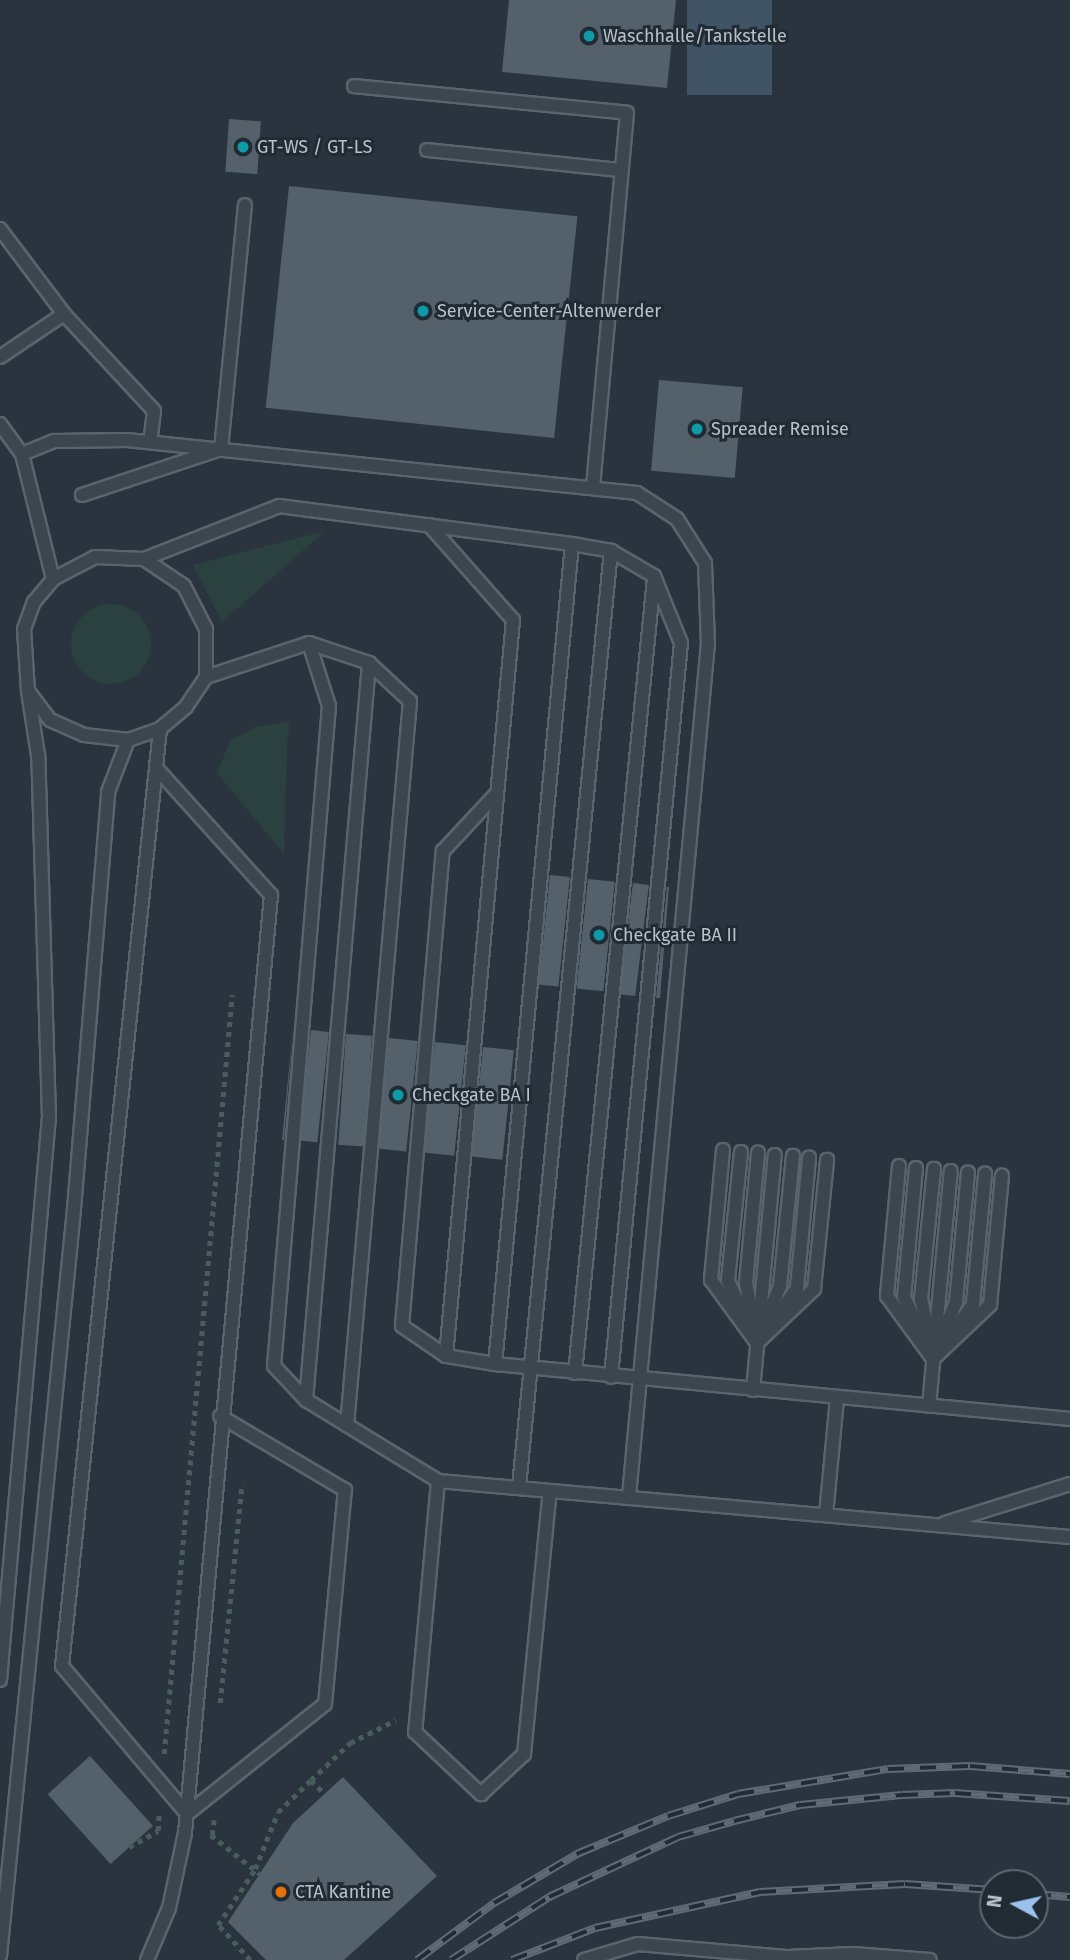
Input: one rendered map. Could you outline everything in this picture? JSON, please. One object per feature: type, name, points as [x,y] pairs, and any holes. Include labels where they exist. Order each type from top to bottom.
[{"type":"lane","points":[[354,86],[627,113],[593,486]]},
{"type":"lane","points":[[427,150],[621,170]]},
{"type":"lane","points":[[221,449],[245,205]]},
{"type":"lane","points":[[0,229],[64,314],[154,411],[150,442]]},
{"type":"lane","points":[[0,357],[64,314]]},
{"type":"lane","points":[[0,424],[22,454],[53,579]]},
{"type":"lane","points":[[22,454],[55,441],[150,442],[593,486],[637,493],[677,519],[705,563],[708,643],[629,1497]]},
{"type":"lane","points":[[82,495],[221,449]]},
{"type":"lane","points":[[0,1680],[49,1117],[38,755],[28,691],[24,629],[34,602],[53,579],[95,557],[144,559],[279,506],[611,551],[654,576],[681,643],[611,1377]]},
{"type":"lane","points":[[429,525],[513,620],[446,1356]]},
{"type":"lane","points":[[495,1364],[572,544]]},
{"type":"lane","points":[[519,1487],[611,551]]},
{"type":"lane","points":[[28,691],[50,720],[84,735],[128,740],[160,729],[186,707],[206,677],[206,629],[184,586],[144,559]]},
{"type":"lane","points":[[575,1373],[654,576]]},
{"type":"lane","points":[[206,677],[309,643],[369,663],[410,701],[347,1424]]},
{"type":"lane","points":[[309,643],[329,706],[274,1366],[306,1401],[438,1481],[1070,1537]]},
{"type":"lane","points":[[306,1401],[369,663]]},
{"type":"lane","points":[[160,729],[158,769],[62,1666],[187,1814]]},
{"type":"lane","points":[[0,1956],[74,1209],[108,792],[128,740]]},
{"type":"lane","points":[[147,1960],[169,1908],[187,1814],[220,1416],[271,895],[158,769]]},
{"type":"lane","points":[[497,793],[443,851],[402,1326],[446,1356],[495,1364],[640,1380],[1070,1419]]},
{"type":"lane","points":[[723,1150],[711,1280],[757,1343]]},
{"type":"lane","points":[[741,1152],[728,1281],[757,1343]]},
{"type":"lane","points":[[757,1343],[746,1283],[758,1153]]},
{"type":"lane","points":[[753,1390],[775,1155]]},
{"type":"lane","points":[[757,1343],[780,1286],[793,1156]]},
{"type":"lane","points":[[757,1343],[797,1288],[809,1158]]},
{"type":"lane","points":[[757,1343],[814,1289],[827,1160]]},
{"type":"lane","points":[[899,1166],[887,1296],[933,1359]]},
{"type":"lane","points":[[916,1168],[904,1297],[933,1359]]},
{"type":"lane","points":[[933,1359],[921,1299],[934,1169]]},
{"type":"lane","points":[[929,1406],[951,1171]]},
{"type":"lane","points":[[933,1359],[956,1302],[968,1173]]},
{"type":"lane","points":[[933,1359],[973,1304],[985,1174]]},
{"type":"lane","points":[[933,1359],[990,1306],[1002,1176]]},
{"type":"lane","points":[[826,1515],[837,1398]]},
{"type":"lane","points":[[187,1814],[325,1704],[345,1490],[220,1416]]},
{"type":"lane","points":[[438,1481],[415,1732],[481,1794],[524,1754],[550,1491]]},
{"type":"lane","points":[[938,1526],[1070,1484]]},
{"type":"lane","points":[[584,1960],[638,1944],[788,1957],[853,1954],[930,1960]]},
{"type":"path","points":[[158,1831],[232,995]]},
{"type":"path","points":[[219,1712],[242,1484]]},
{"type":"path","points":[[250,1960],[218,1925],[255,1869],[278,1812],[350,1743],[395,1719],[415,1732]]},
{"type":"path","points":[[311,1780],[325,1794]]},
{"type":"path","points":[[212,1835],[218,1791]]},
{"type":"path","points":[[129,1847],[158,1831],[212,1835],[260,1874]]},
{"type":"green space","points":[[325,531],[222,622],[193,565]]},
{"type":"green space","points":[[111,604],[126,607],[139,616],[148,629],[151,644],[148,659],[139,672],[126,681],[111,684],[96,681],[83,672],[74,659],[71,644],[74,629],[83,616],[96,607]]},
{"type":"green space","points":[[290,721],[284,854],[217,773],[230,741],[255,727]]},
{"type":"water","points":[[687,0],[772,0],[772,95],[687,95]]},
{"type":"building","name":"Waschhalle/Tankstelle","points":[[509,0],[676,0],[667,88],[502,72]]},
{"type":"building","name":"GT-WS / GT-LS","points":[[229,119],[261,121],[257,174],[225,172]]},
{"type":"building","name":"Service-Center-Altenwerder","points":[[289,186],[577,216],[554,438],[266,408]]},
{"type":"building","name":"Spreader Remise","points":[[659,380],[743,387],[735,478],[651,471]]},
{"type":"building","points":[[550,875],[570,877],[558,986],[539,984]]},
{"type":"building","points":[[588,879],[615,882],[603,991],[577,988]]},
{"type":"building","points":[[633,883],[649,885],[635,996],[619,994]]},
{"type":"building","points":[[667,887],[660,998],[656,998]]},
{"type":"building","points":[[293,1029],[284,1140],[282,1140]]},
{"type":"building","points":[[311,1030],[329,1032],[317,1142],[299,1140]]},
{"type":"building","points":[[346,1034],[372,1036],[364,1147],[338,1145]]},
{"type":"building","points":[[389,1038],[418,1041],[406,1151],[377,1148]]},
{"type":"building","points":[[435,1042],[466,1045],[454,1156],[423,1152]]},
{"type":"building","points":[[483,1047],[514,1050],[502,1160],[472,1156]]},
{"type":"building","points":[[90,1756],[153,1826],[111,1864],[48,1794]]},
{"type":"building","points":[[343,1777],[437,1876],[344,1960],[266,1960],[228,1922],[293,1823]]},
{"type":"railway","points":[[417,1960],[494,1903],[579,1853],[668,1816],[738,1794],[888,1769],[970,1766],[1070,1774]]},
{"type":"railway","points":[[451,1960],[549,1897],[678,1837],[734,1821],[800,1805],[902,1795],[955,1793],[1070,1801]]},
{"type":"railway","points":[[512,1960],[595,1928],[760,1892],[905,1884],[979,1889]]},
{"type":"railway","points":[[1049,1895],[1070,1897]]},
{"type":"place","name":"Waschhalle/Tankstelle","points":[[589,36]]},
{"type":"place","name":"GT-WS / GT-LS","points":[[243,147]]},
{"type":"place","name":"Service-Center-Altenwerder","points":[[423,311]]},
{"type":"place","name":"Spreader Remise","points":[[697,429]]},
{"type":"place","name":"Checkgate BA II","points":[[599,935]]},
{"type":"place","name":"Checkgate BA I","points":[[398,1095]]},
{"type":"place","name":"CTA Kantine","points":[[281,1892]]}]
